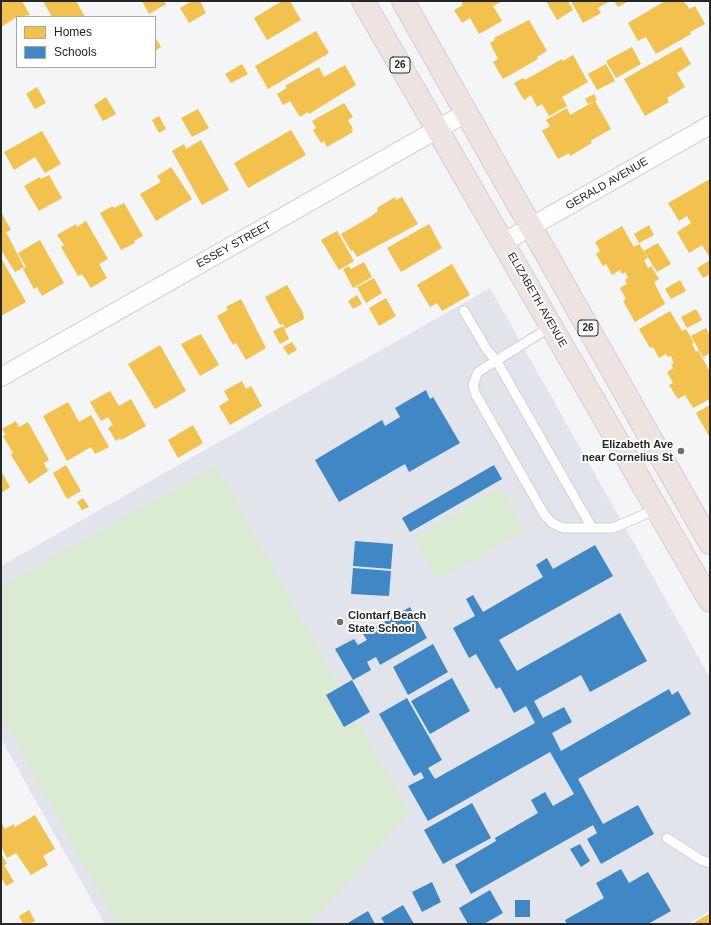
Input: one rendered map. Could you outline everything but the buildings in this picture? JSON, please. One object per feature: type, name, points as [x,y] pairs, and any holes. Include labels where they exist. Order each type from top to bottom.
[{"type":"highway","name":"ELIZABETH AVENUE","points":[[363,1],[437,130],[504,242],[710,600]]},
{"type":"highway","name":"26","points":[[403,1],[710,543]]},
{"type":"street","name":"ESSEY STREET","points":[[1,377],[466,113]]},
{"type":"street","name":"GERALD AVENUE","points":[[504,242],[710,125]]},
{"type":"lane","points":[[464,311],[487,350],[496,360],[592,528]]},
{"type":"lane","points":[[552,326],[478,372],[473,379],[473,390],[544,514],[552,523],[563,528],[592,528],[621,526],[657,509]]},
{"type":"lane","points":[[667,838],[701,860],[710,864]]},
{"type":"shaded area","name":"Clontarf Beach State School","points":[[490,288],[710,678],[710,911],[688,924],[105,924],[1,739],[1,566]]},
{"type":"green space","points":[[216,466],[409,813],[310,924],[117,924],[1,715],[1,586]]},
{"type":"green space","points":[[500,488],[524,531],[438,580],[414,537]]},
{"type":"place","name":"Elizabeth Ave near Cornelius St","points":[[681,451]]},
{"type":"place","name":"Clontarf Beach State School","points":[[340,622]]}]
